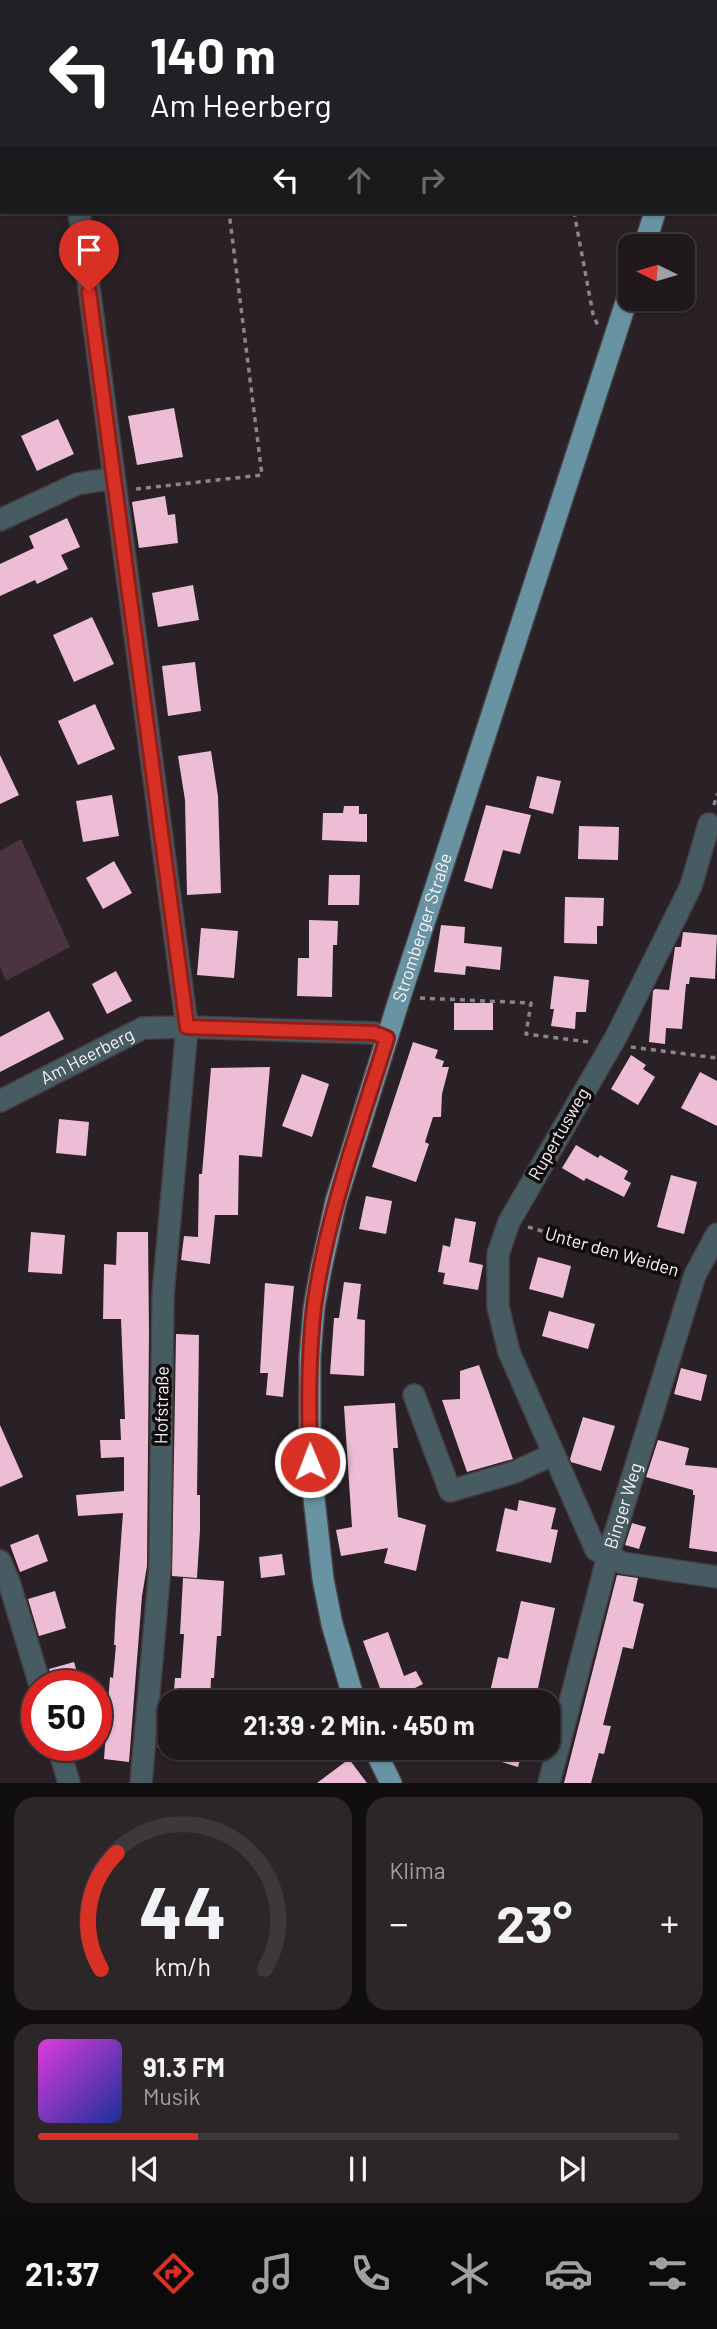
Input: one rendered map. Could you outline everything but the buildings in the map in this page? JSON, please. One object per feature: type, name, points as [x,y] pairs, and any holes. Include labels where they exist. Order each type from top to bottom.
[{"type":"main road","points":[[648,234],[654,214]]},
{"type":"main road","name":"Stromberger Straße","points":[[351,1690],[332,1624],[316,1528],[310,1462],[310,1356],[314,1308],[333,1212],[400,997],[623,312]]},
{"type":"main road","points":[[380,1760],[391,1783]]},
{"type":"street","name":"Hofstraße","points":[[79,214],[187,1027],[163,1296],[160,1567],[141,1783]]},
{"type":"street","points":[[0,520],[77,484],[116,484]]},
{"type":"street","name":"Rupertusweg","points":[[608,1556],[596,1550],[509,1352],[498,1307],[498,1254],[509,1222],[611,1045],[691,886],[709,824]]},
{"type":"street","name":"Am Heerberg","points":[[0,1101],[143,1028],[374,1033],[387,1038]]},
{"type":"street","name":"Binger Weg","points":[[549,1783],[608,1556],[695,1275],[717,1234]]},
{"type":"street","name":"Unter den Weiden","points":[[695,1275],[717,1275]]},
{"type":"street","points":[[414,1395],[450,1491],[515,1472],[554,1454]]},
{"type":"street","points":[[608,1556],[623,1563],[717,1577]]},
{"type":"street","points":[[0,1561],[35,1670]]},
{"type":"street","points":[[63,1761],[69,1783]]},
{"type":"path","points":[[116,484],[262,475],[229,214]]},
{"type":"path","points":[[574,214],[593,314],[604,336],[614,341]]},
{"type":"path","points":[[400,997],[531,1003],[527,1034],[717,1058]]},
{"type":"path","name":"Unter den Weiden","points":[[509,1222],[695,1275]]},
{"type":"shaded area","points":[[21,839],[70,947],[6,981],[0,967],[0,851]]},
{"type":"route","points":[[89,292],[187,1027],[374,1033],[387,1038],[336,1201],[321,1269],[310,1356],[310,1462]]}]
